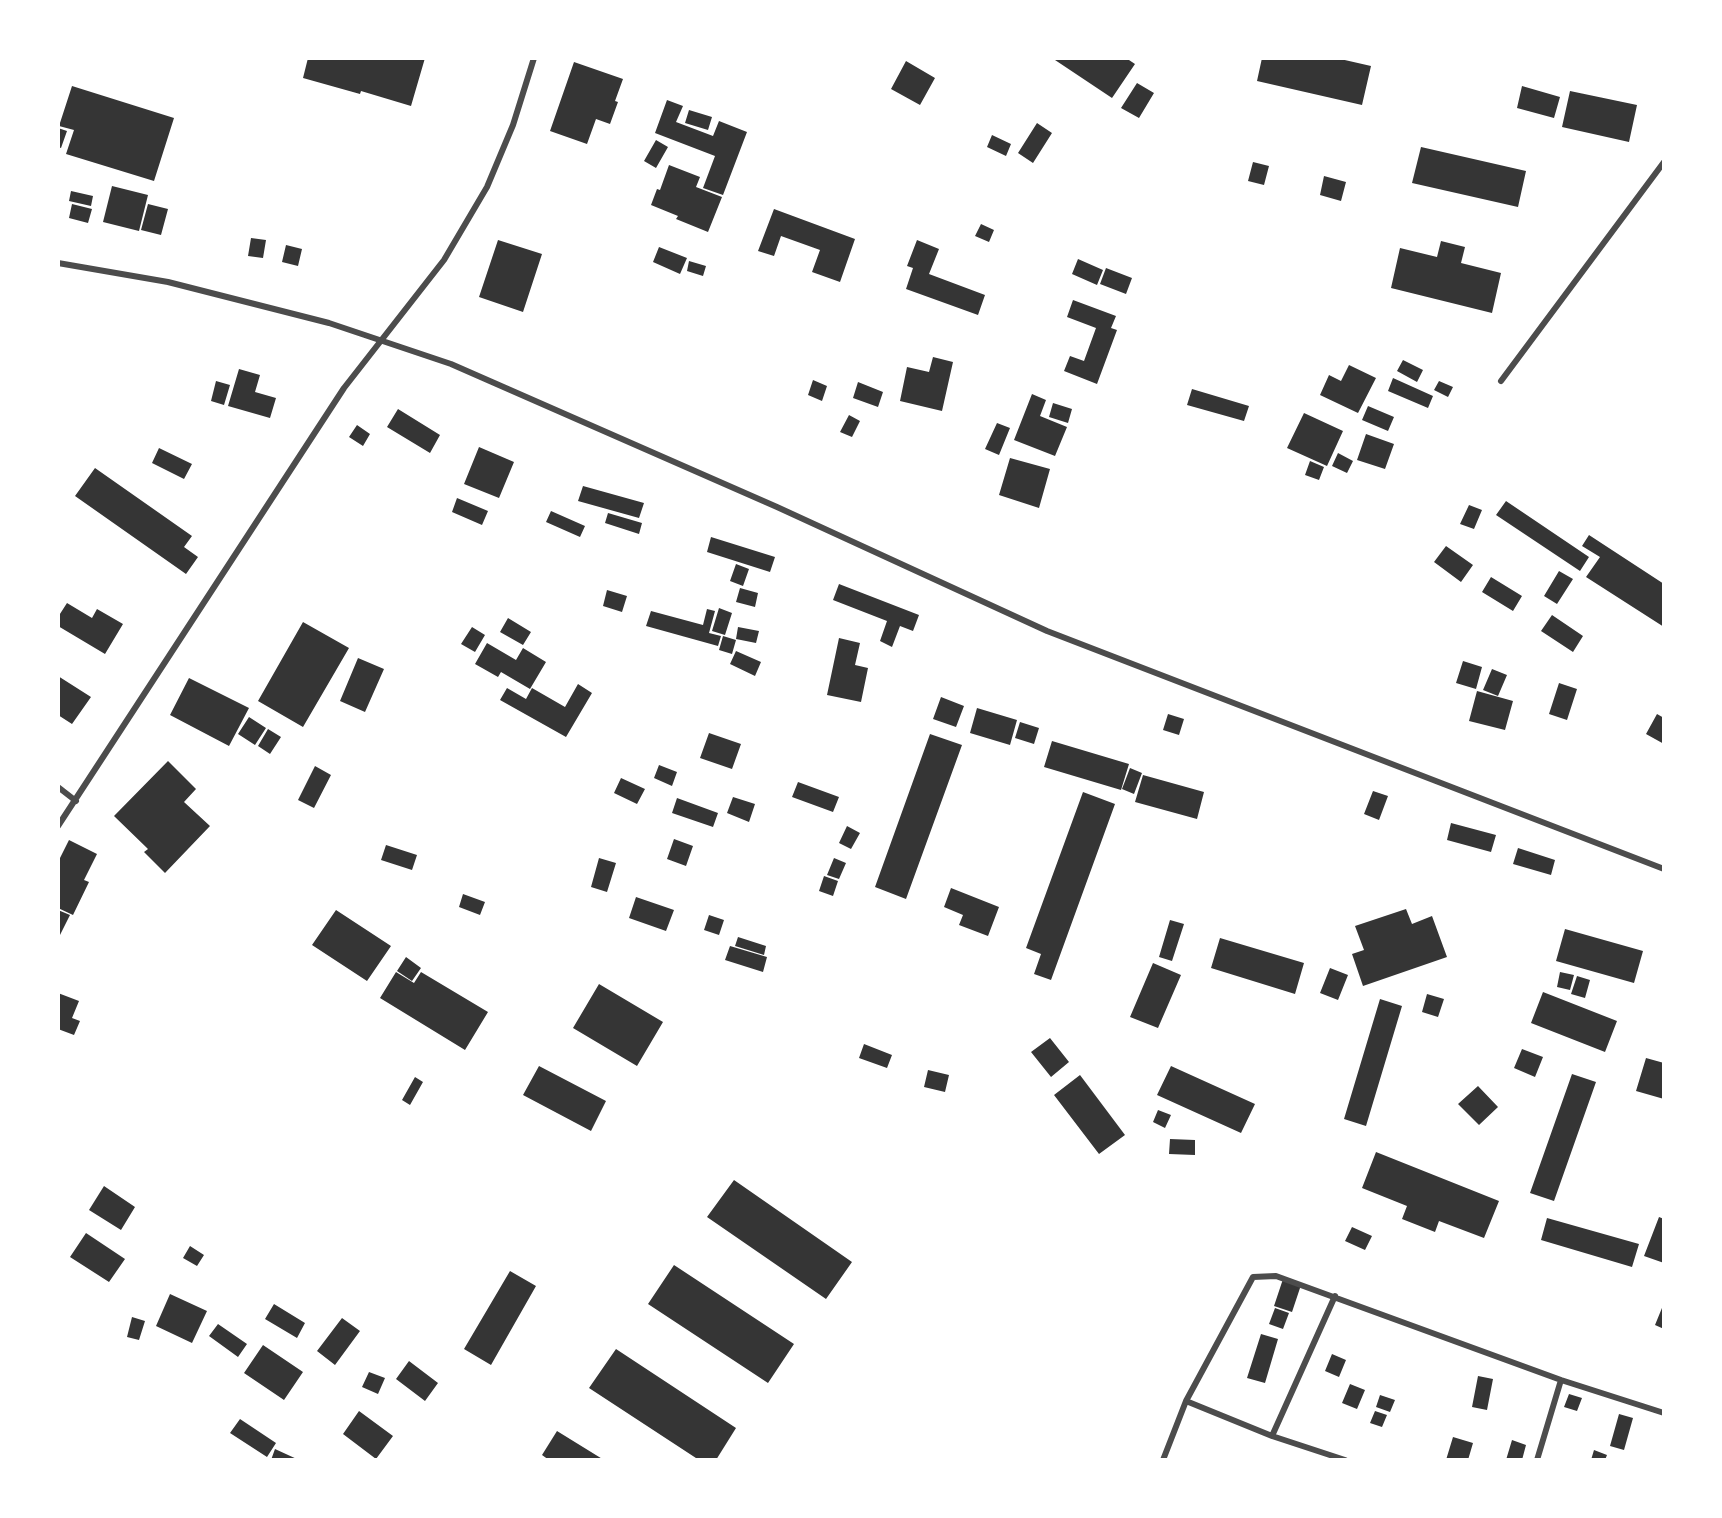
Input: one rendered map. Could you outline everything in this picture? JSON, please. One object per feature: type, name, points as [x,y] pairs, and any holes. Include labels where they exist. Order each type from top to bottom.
[{"type":"street","points":[[58,826],[338,396],[444,260],[487,187],[513,125],[534,58]]},
{"type":"street","points":[[1502,381],[1664,162]]},
{"type":"street","points":[[58,263],[168,282],[329,323],[452,364],[777,507],[1047,631],[1664,869]]},
{"type":"street","points":[[58,787],[75,801]]},
{"type":"street","points":[[1163,1460],[1186,1401],[1253,1277],[1276,1276],[1335,1296],[1413,1328],[1664,1413]]},
{"type":"street","points":[[1272,1436],[1335,1296]]},
{"type":"street","points":[[1537,1460],[1561,1380]]},
{"type":"street","points":[[1186,1401],[1272,1436],[1345,1460]]},
{"type":"building","points":[[308,58],[425,58],[411,106],[361,91],[360,94],[303,78]]},
{"type":"building","points":[[1052,58],[1126,58],[1135,64],[1112,98]]},
{"type":"building","points":[[1262,58],[1336,58],[1371,66],[1362,105],[1257,81]]},
{"type":"building","points":[[906,61],[935,78],[920,105],[891,89]]},
{"type":"building","points":[[574,62],[623,79],[610,124],[596,119],[587,144],[550,131]]},
{"type":"building","points":[[1137,83],[1154,93],[1139,118],[1121,108]]},
{"type":"building","points":[[72,86],[174,118],[154,181],[66,154],[74,130],[59,126]]},
{"type":"building","points":[[1522,86],[1560,97],[1554,118],[1517,108]]},
{"type":"building","points":[[1570,91],[1637,105],[1629,142],[1562,127]]},
{"type":"building","points":[[667,100],[683,106],[676,122],[713,136],[719,121],[747,132],[723,195],[703,188],[715,156],[655,133]]},
{"type":"building","points":[[689,110],[712,117],[708,130],[685,123]]},
{"type":"building","points":[[1037,123],[1052,133],[1033,163],[1018,153]]},
{"type":"building","points":[[58,128],[67,131],[61,148],[58,147]]},
{"type":"building","points":[[992,135],[1011,144],[1006,156],[987,147]]},
{"type":"building","points":[[656,140],[668,147],[656,168],[644,161]]},
{"type":"building","points":[[1421,147],[1526,171],[1518,207],[1412,183]]},
{"type":"building","points":[[1253,162],[1269,166],[1264,185],[1248,181]]},
{"type":"building","points":[[669,165],[700,177],[696,187],[722,197],[708,232],[676,219],[678,216],[651,205],[657,189],[660,190]]},
{"type":"building","points":[[1324,176],[1346,182],[1341,201],[1320,195]]},
{"type":"building","points":[[112,186],[148,195],[139,231],[103,222]]},
{"type":"building","points":[[71,191],[93,196],[91,206],[69,201]]},
{"type":"building","points":[[72,204],[92,209],[88,223],[69,218]]},
{"type":"building","points":[[148,204],[168,209],[161,235],[141,230]]},
{"type":"building","points":[[774,209],[855,239],[840,282],[812,272],[820,250],[781,236],[774,256],[758,251]]},
{"type":"building","points":[[981,224],[994,230],[989,242],[975,236]]},
{"type":"building","points":[[251,238],[266,240],[263,258],[248,256]]},
{"type":"building","points":[[498,240],[542,254],[523,312],[479,297]]},
{"type":"building","points":[[917,240],[939,249],[929,274],[985,295],[978,315],[906,289],[913,268],[907,266]]},
{"type":"building","points":[[1441,241],[1465,247],[1461,263],[1501,273],[1492,313],[1391,288],[1400,248],[1437,257]]},
{"type":"building","points":[[286,245],[302,249],[298,266],[282,262]]},
{"type":"building","points":[[659,247],[687,258],[680,274],[653,262]]},
{"type":"building","points":[[1078,259],[1103,270],[1097,285],[1072,274]]},
{"type":"building","points":[[689,261],[706,266],[703,276],[687,271]]},
{"type":"building","points":[[1106,268],[1132,278],[1126,294],[1100,284]]},
{"type":"building","points":[[1073,300],[1116,316],[1111,328],[1117,330],[1097,384],[1064,371],[1070,356],[1084,361],[1096,328],[1067,317]]},
{"type":"building","points":[[933,357],[953,362],[942,411],[900,401],[907,367],[929,372]]},
{"type":"building","points":[[1403,360],[1423,370],[1417,382],[1397,371]]},
{"type":"building","points":[[1349,365],[1376,378],[1358,413],[1320,395],[1329,375],[1341,381]]},
{"type":"building","points":[[239,369],[260,375],[255,392],[276,398],[270,418],[228,406]]},
{"type":"building","points":[[1393,378],[1433,396],[1428,408],[1388,391]]},
{"type":"building","points":[[813,380],[827,386],[822,401],[808,395]]},
{"type":"building","points":[[216,381],[230,385],[224,405],[211,401]]},
{"type":"building","points":[[1439,381],[1453,387],[1448,397],[1434,390]]},
{"type":"building","points":[[858,382],[883,392],[878,407],[853,398]]},
{"type":"building","points":[[1192,389],[1249,406],[1244,421],[1187,405]]},
{"type":"building","points":[[1032,394],[1046,400],[1040,416],[1067,427],[1055,456],[1014,440]]},
{"type":"building","points":[[1053,403],[1072,409],[1068,423],[1049,417]]},
{"type":"building","points":[[1368,406],[1394,417],[1388,431],[1362,420]]},
{"type":"building","points":[[398,409],[440,435],[430,453],[387,427]]},
{"type":"building","points":[[1304,413],[1343,431],[1327,466],[1287,448]]},
{"type":"building","points":[[849,415],[860,421],[852,437],[840,432]]},
{"type":"building","points":[[997,423],[1010,428],[999,455],[985,449]]},
{"type":"building","points":[[357,425],[370,434],[363,446],[349,437]]},
{"type":"building","points":[[1366,434],[1394,444],[1385,469],[1357,460]]},
{"type":"building","points":[[479,447],[514,462],[499,498],[464,484]]},
{"type":"building","points":[[159,448],[192,464],[184,479],[152,463]]},
{"type":"building","points":[[1338,453],[1353,461],[1347,473],[1332,466]]},
{"type":"building","points":[[1010,458],[1050,469],[1039,508],[999,495]]},
{"type":"building","points":[[1310,461],[1324,467],[1319,480],[1305,475]]},
{"type":"building","points":[[95,468],[192,536],[184,547],[198,557],[186,574],[75,496]]},
{"type":"building","points":[[583,486],[644,503],[639,518],[578,501]]},
{"type":"building","points":[[457,498],[488,511],[482,525],[452,512]]},
{"type":"building","points":[[1506,501],[1589,557],[1580,571],[1496,515]]},
{"type":"building","points":[[1469,505],[1482,510],[1474,529],[1460,524]]},
{"type":"building","points":[[551,511],[585,526],[580,537],[546,522]]},
{"type":"building","points":[[608,513],[642,523],[639,534],[605,523]]},
{"type":"building","points":[[1589,535],[1664,584],[1664,627],[1586,577],[1600,557],[1582,546]]},
{"type":"building","points":[[711,537],[775,557],[770,572],[707,552]]},
{"type":"building","points":[[1446,546],[1473,565],[1461,582],[1434,562]]},
{"type":"building","points":[[736,564],[749,569],[743,586],[730,581]]},
{"type":"building","points":[[1559,571],[1573,579],[1557,604],[1544,596]]},
{"type":"building","points":[[1491,577],[1522,596],[1513,611],[1482,592]]},
{"type":"building","points":[[839,584],[919,615],[913,631],[900,626],[892,647],[880,641],[887,621],[833,600]]},
{"type":"building","points":[[740,588],[758,593],[755,607],[736,602]]},
{"type":"building","points":[[607,590],[627,596],[622,612],[603,606]]},
{"type":"building","points":[[67,603],[92,618],[97,609],[123,624],[105,654],[58,626],[58,617]]},
{"type":"building","points":[[719,608],[732,613],[725,635],[712,631]]},
{"type":"building","points":[[707,609],[715,611],[709,633],[721,636],[718,646],[646,626],[651,611],[703,625]]},
{"type":"building","points":[[1552,615],[1583,636],[1573,652],[1541,631]]},
{"type":"building","points":[[508,618],[531,632],[523,645],[500,632]]},
{"type":"building","points":[[303,622],[349,648],[303,727],[258,701]]},
{"type":"building","points":[[472,627],[485,635],[475,652],[461,644]]},
{"type":"building","points":[[738,627],[759,631],[756,643],[736,639]]},
{"type":"building","points":[[723,636],[736,640],[732,654],[719,650]]},
{"type":"building","points":[[839,638],[860,643],[855,665],[868,668],[861,702],[827,695]]},
{"type":"building","points":[[487,643],[516,660],[523,648],[546,662],[530,689],[501,672],[498,677],[475,664]]},
{"type":"building","points":[[736,651],[761,662],[755,676],[730,664]]},
{"type":"building","points":[[358,658],[384,669],[365,712],[340,701]]},
{"type":"building","points":[[1463,661],[1482,667],[1476,689],[1456,683]]},
{"type":"building","points":[[1492,669],[1507,675],[1498,696],[1483,690]]},
{"type":"building","points":[[58,676],[91,697],[72,724],[58,715]]},
{"type":"building","points":[[189,678],[249,708],[229,746],[170,715]]},
{"type":"building","points":[[1559,683],[1577,689],[1567,720],[1549,714]]},
{"type":"building","points":[[578,684],[592,693],[566,737],[500,700],[507,688],[526,699],[532,688],[565,707]]},
{"type":"building","points":[[1477,691],[1513,701],[1505,730],[1469,721]]},
{"type":"building","points":[[941,697],[964,706],[956,727],[933,719]]},
{"type":"building","points":[[977,708],[1017,720],[1010,745],[970,733]]},
{"type":"building","points":[[1168,714],[1184,719],[1179,735],[1163,730]]},
{"type":"building","points":[[1657,714],[1664,718],[1664,744],[1646,734]]},
{"type":"building","points":[[249,717],[266,728],[255,745],[238,734]]},
{"type":"building","points":[[1020,722],[1039,728],[1034,744],[1015,738]]},
{"type":"building","points":[[268,729],[281,737],[270,754],[258,746]]},
{"type":"building","points":[[709,733],[741,744],[732,769],[700,758]]},
{"type":"building","points":[[930,734],[962,745],[906,899],[875,887]]},
{"type":"building","points":[[1052,741],[1129,764],[1121,790],[1044,767]]},
{"type":"building","points":[[168,761],[196,789],[184,802],[210,826],[165,873],[144,852],[148,849],[114,816]]},
{"type":"building","points":[[659,765],[677,772],[672,786],[654,778]]},
{"type":"building","points":[[315,766],[331,775],[314,808],[298,800]]},
{"type":"building","points":[[1130,768],[1142,773],[1134,794],[1122,789]]},
{"type":"building","points":[[1143,775],[1204,792],[1197,819],[1135,802]]},
{"type":"building","points":[[621,778],[645,789],[637,804],[614,793]]},
{"type":"building","points":[[798,782],[839,797],[833,812],[792,797]]},
{"type":"building","points":[[1373,791],[1388,796],[1379,820],[1364,814]]},
{"type":"building","points":[[1083,792],[1115,804],[1051,980],[1034,974],[1041,954],[1026,948]]},
{"type":"building","points":[[733,797],[755,804],[749,822],[727,813]]},
{"type":"building","points":[[677,798],[718,813],[713,827],[672,813]]},
{"type":"building","points":[[1451,823],[1496,835],[1491,852],[1447,840]]},
{"type":"building","points":[[847,826],[860,833],[851,849],[839,843]]},
{"type":"building","points":[[674,839],[693,846],[686,866],[667,859]]},
{"type":"building","points":[[69,840],[97,854],[84,880],[89,882],[73,915],[58,908],[58,862]]},
{"type":"building","points":[[386,845],[417,855],[412,870],[381,860]]},
{"type":"building","points":[[1518,848],[1555,860],[1551,875],[1513,864]]},
{"type":"building","points":[[599,858],[616,863],[607,892],[591,887]]},
{"type":"building","points":[[834,858],[846,863],[839,879],[827,875]]},
{"type":"building","points":[[824,876],[838,881],[833,896],[819,891]]},
{"type":"building","points":[[951,888],[999,907],[988,936],[959,925],[963,915],[944,907]]},
{"type":"building","points":[[463,894],[485,902],[480,915],[459,907]]},
{"type":"building","points":[[636,897],[674,910],[666,931],[629,918]]},
{"type":"building","points":[[1406,909],[1412,924],[1432,916],[1447,957],[1363,986],[1352,954],[1364,950],[1355,926]]},
{"type":"building","points":[[58,910],[70,915],[58,939]]},
{"type":"building","points":[[336,910],[391,946],[367,981],[312,945]]},
{"type":"building","points":[[709,915],[724,920],[719,935],[704,930]]},
{"type":"building","points":[[1170,920],[1184,924],[1172,961],[1159,957]]},
{"type":"building","points":[[1565,929],[1643,951],[1634,983],[1556,961]]},
{"type":"building","points":[[738,937],[766,946],[764,955],[735,946]]},
{"type":"building","points":[[1220,938],[1304,963],[1295,994],[1211,968]]},
{"type":"building","points":[[730,946],[767,957],[763,972],[725,960]]},
{"type":"building","points":[[406,957],[421,968],[412,981],[397,971]]},
{"type":"building","points":[[1153,963],[1181,975],[1158,1028],[1130,1017]]},
{"type":"building","points":[[1330,968],[1348,975],[1338,1000],[1320,993]]},
{"type":"building","points":[[396,972],[414,983],[421,972],[488,1012],[465,1050],[380,998]]},
{"type":"building","points":[[1560,972],[1574,975],[1570,990],[1557,987]]},
{"type":"building","points":[[1577,976],[1590,980],[1585,998],[1571,994]]},
{"type":"building","points":[[599,984],[663,1022],[637,1066],[573,1028]]},
{"type":"building","points":[[1543,992],[1617,1021],[1605,1052],[1531,1023]]},
{"type":"building","points":[[58,993],[79,1001],[72,1018],[80,1021],[74,1035],[58,1029]]},
{"type":"building","points":[[1427,994],[1444,999],[1438,1017],[1422,1012]]},
{"type":"building","points":[[1380,999],[1402,1006],[1366,1126],[1344,1119]]},
{"type":"building","points":[[1050,1038],[1069,1062],[1051,1077],[1031,1052]]},
{"type":"building","points":[[864,1044],[892,1055],[887,1068],[859,1058]]},
{"type":"building","points":[[1522,1049],[1543,1057],[1535,1077],[1514,1068]]},
{"type":"building","points":[[1646,1058],[1664,1063],[1664,1099],[1636,1091]]},
{"type":"building","points":[[539,1066],[606,1101],[591,1131],[523,1095]]},
{"type":"building","points":[[1171,1066],[1255,1104],[1241,1133],[1157,1095]]},
{"type":"building","points":[[928,1070],[949,1075],[945,1092],[924,1087]]},
{"type":"building","points":[[1572,1074],[1596,1082],[1554,1201],[1530,1193]]},
{"type":"building","points":[[1080,1075],[1125,1135],[1099,1154],[1054,1095]]},
{"type":"building","points":[[415,1077],[423,1082],[410,1105],[402,1100]]},
{"type":"building","points":[[1478,1086],[1498,1107],[1479,1125],[1458,1104]]},
{"type":"building","points":[[1158,1110],[1171,1115],[1165,1128],[1153,1122]]},
{"type":"building","points":[[1170,1139],[1195,1140],[1195,1155],[1169,1154]]},
{"type":"building","points":[[1376,1152],[1499,1201],[1484,1238],[1439,1221],[1435,1232],[1402,1219],[1407,1206],[1362,1188]]},
{"type":"building","points":[[734,1180],[852,1262],[826,1299],[707,1217]]},
{"type":"building","points":[[104,1186],[135,1207],[121,1230],[89,1210]]},
{"type":"building","points":[[1659,1217],[1664,1219],[1664,1263],[1644,1256]]},
{"type":"building","points":[[1547,1218],[1639,1244],[1632,1267],[1541,1240]]},
{"type":"building","points":[[1352,1227],[1372,1236],[1365,1250],[1345,1241]]},
{"type":"building","points":[[86,1233],[125,1259],[109,1282],[70,1257]]},
{"type":"building","points":[[190,1246],[204,1255],[197,1266],[183,1258]]},
{"type":"building","points":[[674,1265],[794,1344],[768,1383],[648,1304]]},
{"type":"building","points":[[510,1271],[536,1286],[491,1365],[464,1349]]},
{"type":"building","points":[[1283,1279],[1301,1285],[1292,1312],[1274,1306]]},
{"type":"building","points":[[170,1294],[207,1311],[192,1343],[156,1326]]},
{"type":"building","points":[[1664,1303],[1664,1329],[1655,1325]]},
{"type":"building","points":[[274,1304],[305,1323],[297,1338],[265,1319]]},
{"type":"building","points":[[1275,1308],[1289,1313],[1283,1329],[1269,1324]]},
{"type":"building","points":[[132,1317],[145,1321],[139,1340],[127,1337]]},
{"type":"building","points":[[342,1318],[360,1331],[335,1365],[317,1351]]},
{"type":"building","points":[[218,1324],[247,1344],[238,1357],[209,1336]]},
{"type":"building","points":[[1261,1334],[1278,1339],[1265,1383],[1247,1378]]},
{"type":"building","points":[[263,1345],[303,1372],[284,1400],[244,1373]]},
{"type":"building","points":[[616,1349],[736,1428],[716,1460],[699,1460],[589,1388]]},
{"type":"building","points":[[1332,1354],[1346,1360],[1339,1377],[1325,1371]]},
{"type":"building","points":[[409,1361],[438,1383],[425,1401],[396,1379]]},
{"type":"building","points":[[369,1372],[385,1378],[378,1394],[362,1387]]},
{"type":"building","points":[[1478,1376],[1493,1379],[1487,1410],[1472,1407]]},
{"type":"building","points":[[1350,1384],[1365,1390],[1357,1409],[1342,1403]]},
{"type":"building","points":[[1569,1394],[1582,1398],[1577,1411],[1564,1407]]},
{"type":"building","points":[[1380,1395],[1395,1400],[1390,1412],[1376,1407]]},
{"type":"building","points":[[359,1411],[393,1436],[376,1459],[343,1434]]},
{"type":"building","points":[[1375,1411],[1387,1415],[1382,1427],[1370,1423]]},
{"type":"building","points":[[1619,1414],[1633,1418],[1624,1450],[1610,1446]]},
{"type":"building","points":[[240,1419],[276,1443],[267,1457],[230,1433]]},
{"type":"building","points":[[557,1431],[604,1460],[549,1460],[542,1455]]},
{"type":"building","points":[[1453,1437],[1473,1443],[1468,1460],[1446,1460]]},
{"type":"building","points":[[1512,1440],[1526,1445],[1522,1460],[1506,1460]]},
{"type":"building","points":[[275,1449],[299,1460],[271,1460]]},
{"type":"building","points":[[1594,1450],[1607,1455],[1605,1460],[1591,1460]]}]
